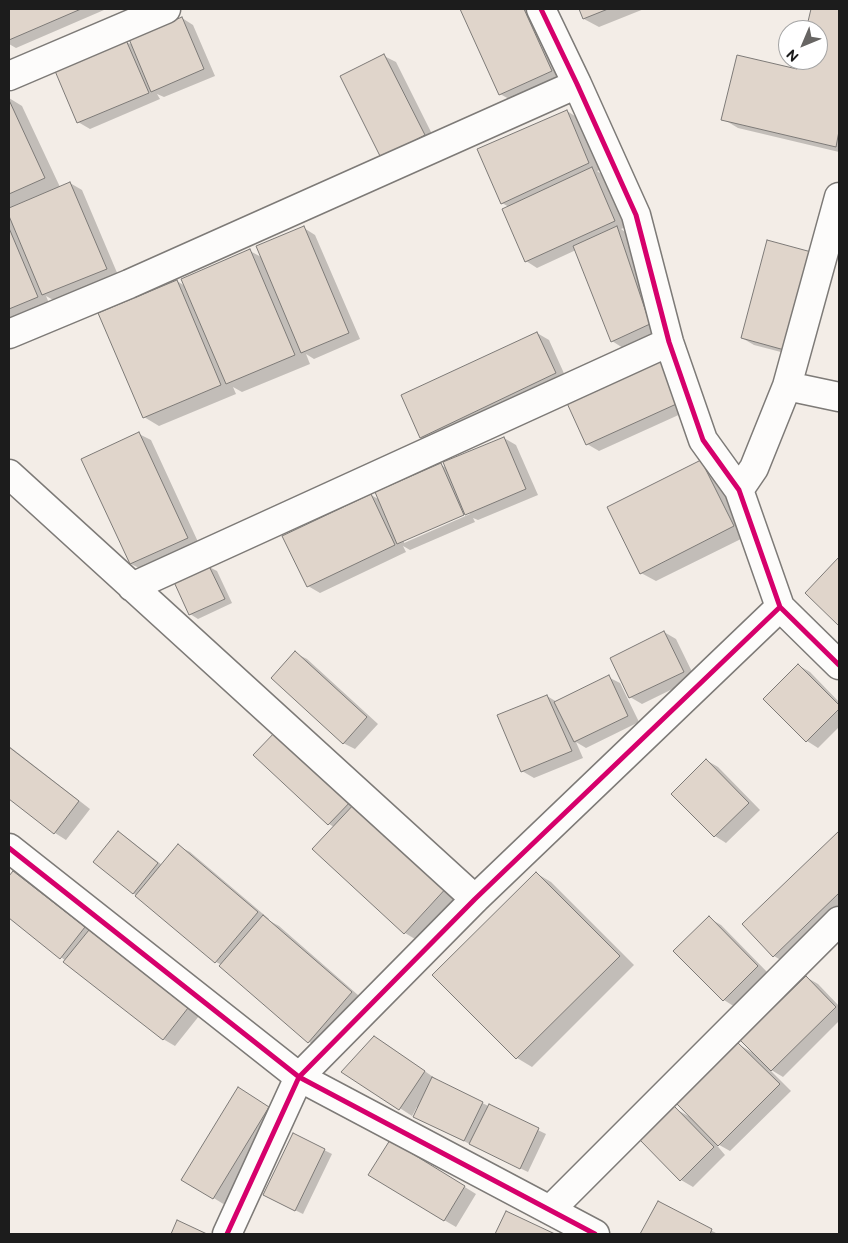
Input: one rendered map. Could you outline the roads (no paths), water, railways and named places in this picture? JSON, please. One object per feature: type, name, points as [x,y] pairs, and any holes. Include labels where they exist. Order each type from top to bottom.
[{"type":"street","points":[[9,76],[166,9]]},
{"type":"street","points":[[541,9],[636,215],[669,342],[703,440],[739,490],[780,607],[839,665]]},
{"type":"street","points":[[9,334],[129,284],[577,84]]},
{"type":"street","points":[[739,490],[754,468],[787,386],[839,197]]},
{"type":"street","points":[[132,587],[669,342]]},
{"type":"street","points":[[787,386],[839,397]]},
{"type":"street","points":[[9,474],[475,899]]},
{"type":"street","points":[[237,1231],[299,1077],[475,899],[780,607]]},
{"type":"street","points":[[9,848],[299,1077],[595,1234]]},
{"type":"street","points":[[550,1210],[839,921]]}]
